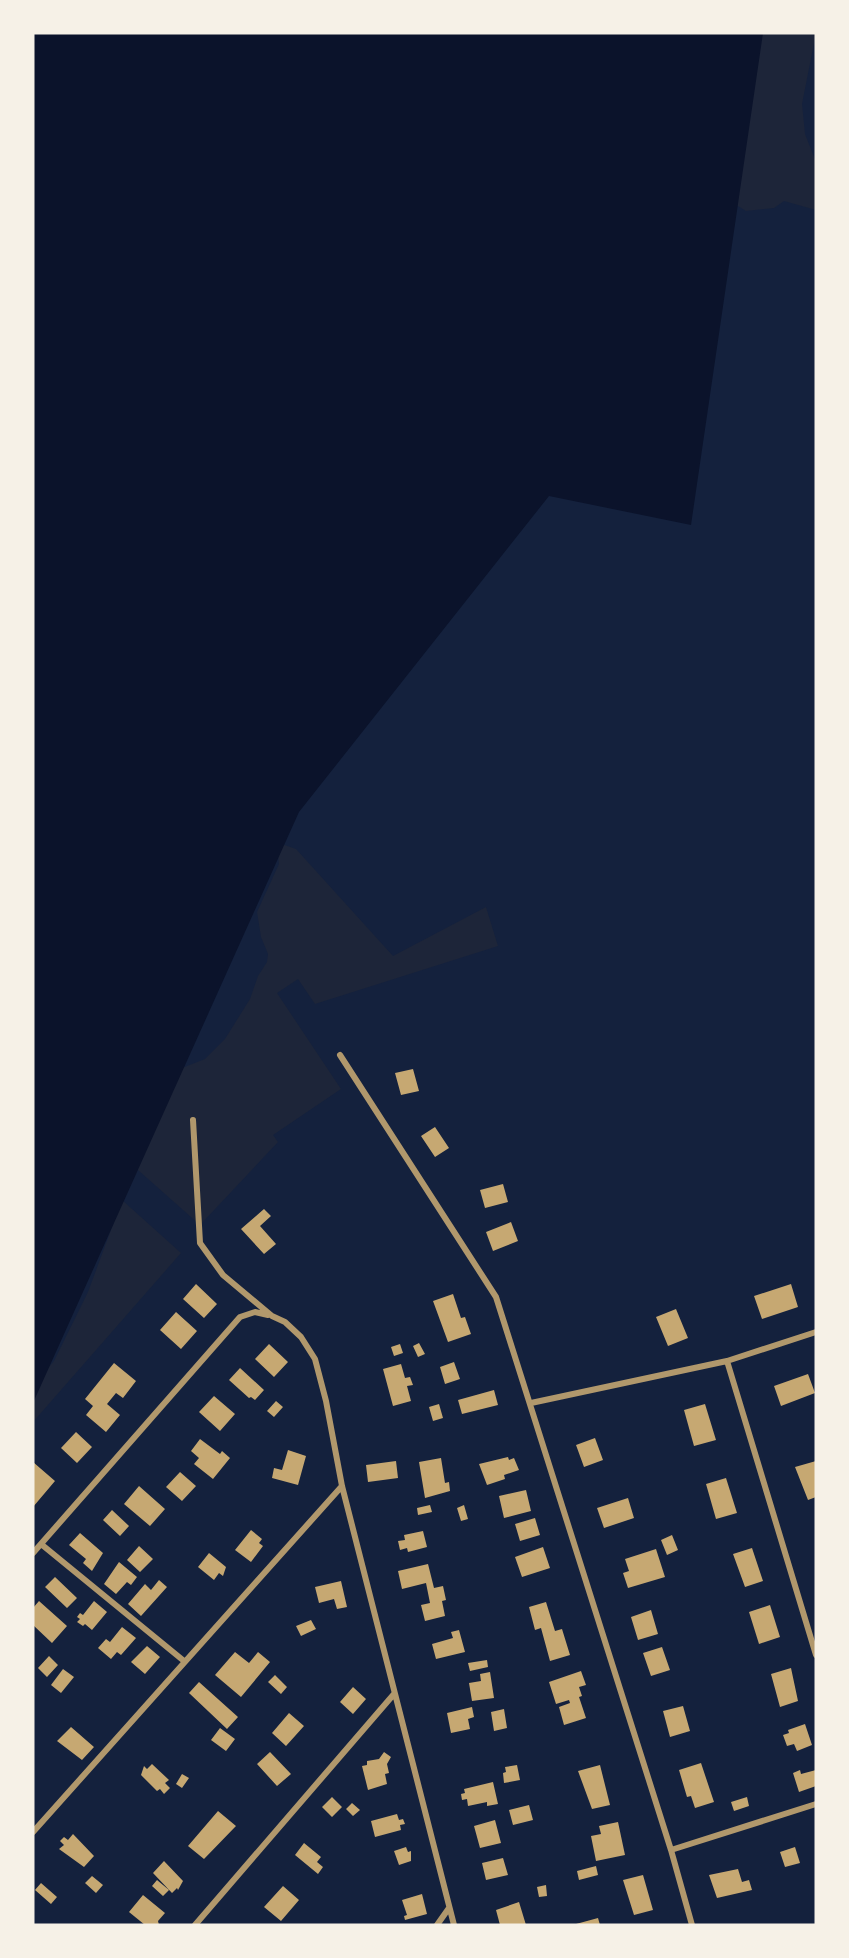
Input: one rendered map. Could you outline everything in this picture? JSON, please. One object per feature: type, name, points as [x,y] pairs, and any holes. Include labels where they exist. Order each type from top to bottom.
[{"type":"street","points":[[340,1055],[496,1297],[531,1403],[692,1925]]},
{"type":"street","points":[[193,1120],[200,1243],[223,1275],[272,1316]]},
{"type":"street","points":[[33,1553],[240,1317],[255,1312],[272,1316],[285,1322],[301,1336],[315,1359],[326,1401],[342,1485],[454,1925]]},
{"type":"street","points":[[531,1403],[727,1361],[816,1332]]},
{"type":"street","points":[[727,1361],[816,1655]]},
{"type":"street","points":[[33,1832],[342,1485]]},
{"type":"street","points":[[41,1544],[184,1661]]},
{"type":"street","points":[[195,1925],[394,1694]]},
{"type":"street","points":[[670,1850],[816,1804]]},
{"type":"street","points":[[436,1925],[450,1908]]},
{"type":"shaded area","points":[[33,33],[763,33],[691,525],[549,496],[299,812],[33,1403]]},
{"type":"shaded area","points":[[716,33],[816,33],[802,104],[805,134],[816,162],[816,210],[784,201],[774,208],[746,211],[733,203]]},
{"type":"shaded area","points":[[276,842],[296,849],[393,956],[486,907],[498,946],[315,1004],[298,979],[277,993],[341,1089],[273,1135],[278,1142],[200,1225],[103,1139],[182,1068],[205,1059],[225,1039],[250,999],[258,976],[267,962],[268,954],[261,937],[257,912],[279,864]]},
{"type":"shaded area","points":[[122,1200],[181,1253],[33,1422],[33,1365],[47,1369],[54,1361],[88,1292]]},
{"type":"building","points":[[413,1069],[419,1091],[401,1095],[395,1073]]},
{"type":"building","points":[[435,1127],[449,1148],[435,1157],[421,1136]]},
{"type":"building","points":[[503,1184],[508,1202],[485,1208],[480,1190]]},
{"type":"building","points":[[264,1209],[271,1216],[260,1226],[276,1244],[264,1254],[241,1229]]},
{"type":"building","points":[[511,1222],[518,1241],[493,1251],[486,1232]]},
{"type":"building","points":[[196,1284],[217,1304],[204,1318],[183,1299]]},
{"type":"building","points":[[791,1284],[798,1307],[762,1319],[754,1296]]},
{"type":"building","points":[[453,1294],[461,1318],[465,1317],[471,1334],[448,1342],[433,1301]]},
{"type":"building","points":[[676,1309],[688,1338],[668,1346],[656,1317]]},
{"type":"building","points":[[176,1312],[197,1331],[181,1349],[160,1330]]},
{"type":"building","points":[[419,1343],[425,1354],[418,1357],[413,1346]]},
{"type":"building","points":[[269,1344],[288,1362],[274,1377],[255,1359]]},
{"type":"building","points":[[400,1344],[403,1353],[394,1356],[391,1347]]},
{"type":"building","points":[[454,1362],[460,1379],[445,1384],[440,1367]]},
{"type":"building","points":[[114,1363],[136,1381],[123,1398],[116,1393],[107,1404],[120,1415],[106,1432],[86,1415],[93,1406],[85,1399]]},
{"type":"building","points":[[401,1364],[405,1378],[410,1377],[413,1385],[407,1386],[411,1401],[393,1406],[383,1369]]},
{"type":"building","points":[[240,1368],[264,1390],[255,1400],[249,1398],[229,1380]]},
{"type":"building","points":[[808,1374],[815,1393],[781,1406],[774,1386]]},
{"type":"building","points":[[494,1390],[498,1405],[462,1414],[458,1400]]},
{"type":"building","points":[[214,1396],[235,1414],[220,1431],[199,1412]]},
{"type":"building","points":[[276,1401],[283,1407],[274,1417],[267,1411]]},
{"type":"building","points":[[439,1404],[443,1418],[433,1421],[429,1407]]},
{"type":"building","points":[[705,1404],[716,1440],[694,1446],[684,1410]]},
{"type":"building","points":[[76,1432],[92,1447],[77,1463],[61,1448]]},
{"type":"building","points":[[595,1438],[603,1460],[584,1467],[576,1445]]},
{"type":"building","points":[[200,1439],[220,1454],[222,1451],[230,1458],[213,1479],[194,1464],[199,1458],[191,1451]]},
{"type":"building","points":[[288,1450],[306,1456],[298,1485],[272,1478],[274,1468],[282,1470]]},
{"type":"building","points":[[508,1457],[509,1460],[514,1458],[519,1470],[504,1475],[505,1479],[487,1485],[479,1464]]},
{"type":"building","points":[[441,1458],[445,1483],[449,1482],[450,1491],[425,1498],[419,1462]]},
{"type":"building","points":[[396,1461],[398,1478],[368,1482],[366,1465]]},
{"type":"building","points":[[816,1461],[816,1497],[808,1500],[795,1467]]},
{"type":"building","points":[[33,1462],[55,1481],[33,1507]]},
{"type":"building","points":[[180,1472],[196,1486],[182,1501],[166,1487]]},
{"type":"building","points":[[726,1478],[737,1513],[716,1519],[706,1484]]},
{"type":"building","points":[[139,1486],[165,1509],[150,1526],[124,1504]]},
{"type":"building","points":[[526,1490],[531,1511],[504,1518],[499,1496]]},
{"type":"building","points":[[628,1498],[634,1518],[604,1528],[597,1508]]},
{"type":"building","points":[[430,1505],[432,1512],[418,1515],[417,1508]]},
{"type":"building","points":[[464,1505],[468,1519],[461,1521],[457,1508]]},
{"type":"building","points":[[112,1510],[129,1526],[120,1536],[103,1520]]},
{"type":"building","points":[[535,1518],[540,1535],[520,1541],[515,1524]]},
{"type":"building","points":[[251,1530],[262,1539],[259,1543],[263,1546],[251,1562],[235,1550]]},
{"type":"building","points":[[423,1531],[427,1547],[408,1552],[407,1548],[400,1550],[398,1541],[405,1540],[404,1535]]},
{"type":"building","points":[[80,1533],[103,1553],[92,1571],[83,1563],[86,1559],[69,1545]]},
{"type":"building","points":[[672,1535],[678,1550],[667,1555],[661,1540]]},
{"type":"building","points":[[139,1546],[153,1559],[140,1572],[127,1560]]},
{"type":"building","points":[[543,1547],[550,1568],[522,1577],[515,1557]]},
{"type":"building","points":[[752,1548],[763,1581],[745,1587],[733,1554]]},
{"type":"building","points":[[656,1549],[665,1577],[628,1588],[623,1573],[629,1571],[625,1559]]},
{"type":"building","points":[[209,1553],[226,1567],[223,1576],[219,1573],[214,1580],[198,1567]]},
{"type":"building","points":[[119,1562],[137,1577],[131,1585],[127,1582],[116,1594],[104,1584]]},
{"type":"building","points":[[428,1564],[434,1588],[443,1586],[446,1600],[442,1601],[445,1616],[425,1621],[421,1605],[430,1603],[426,1583],[402,1589],[398,1571]]},
{"type":"building","points":[[55,1577],[77,1598],[67,1608],[45,1587]]},
{"type":"building","points":[[159,1580],[167,1587],[141,1616],[128,1604],[145,1584],[151,1590]]},
{"type":"building","points":[[341,1581],[347,1607],[337,1609],[334,1599],[319,1603],[315,1587]]},
{"type":"building","points":[[39,1601],[67,1626],[52,1643],[33,1625],[33,1608]]},
{"type":"building","points":[[94,1601],[107,1612],[92,1630],[85,1624],[83,1626],[77,1622],[80,1619],[77,1617],[80,1613],[83,1615]]},
{"type":"building","points":[[546,1602],[555,1631],[562,1629],[570,1655],[550,1661],[541,1628],[535,1630],[529,1607]]},
{"type":"building","points":[[770,1605],[780,1637],[759,1644],[749,1612]]},
{"type":"building","points":[[651,1610],[658,1634],[638,1640],[631,1617]]},
{"type":"building","points":[[311,1620],[316,1629],[301,1636],[296,1626]]},
{"type":"building","points":[[122,1627],[136,1638],[121,1655],[117,1652],[111,1659],[98,1648],[106,1639],[110,1642]]},
{"type":"building","points":[[459,1630],[465,1652],[436,1659],[432,1644],[453,1638],[451,1632]]},
{"type":"building","points":[[147,1646],[160,1657],[145,1674],[131,1662]]},
{"type":"building","points":[[662,1647],[670,1670],[651,1676],[643,1653]]},
{"type":"building","points":[[235,1652],[249,1663],[258,1652],[270,1662],[241,1697],[215,1675]]},
{"type":"building","points":[[49,1656],[58,1665],[47,1677],[38,1668]]},
{"type":"building","points":[[487,1660],[488,1667],[470,1671],[468,1663]]},
{"type":"building","points":[[791,1668],[798,1701],[780,1707],[771,1674]]},
{"type":"building","points":[[63,1669],[74,1677],[61,1693],[51,1685]]},
{"type":"building","points":[[581,1671],[586,1685],[579,1687],[582,1696],[579,1697],[586,1718],[564,1725],[559,1707],[570,1703],[569,1700],[556,1704],[549,1682]]},
{"type":"building","points":[[490,1672],[494,1698],[472,1701],[469,1683],[481,1681],[480,1674]]},
{"type":"building","points":[[275,1675],[287,1687],[281,1694],[268,1682]]},
{"type":"building","points":[[199,1682],[238,1717],[227,1729],[189,1693]]},
{"type":"building","points":[[353,1687],[366,1699],[353,1714],[340,1702]]},
{"type":"building","points":[[683,1706],[690,1731],[670,1737],[663,1711]]},
{"type":"building","points":[[472,1707],[474,1717],[468,1719],[470,1729],[451,1733],[447,1713]]},
{"type":"building","points":[[504,1709],[507,1728],[494,1731],[491,1712]]},
{"type":"building","points":[[289,1713],[304,1726],[286,1746],[272,1733]]},
{"type":"building","points":[[805,1724],[812,1745],[797,1751],[794,1744],[787,1746],[783,1735],[789,1733],[788,1730]]},
{"type":"building","points":[[71,1727],[94,1747],[82,1760],[57,1741]]},
{"type":"building","points":[[220,1728],[235,1739],[226,1751],[211,1740]]},
{"type":"building","points":[[270,1752],[291,1774],[277,1786],[257,1764]]},
{"type":"building","points":[[384,1752],[391,1757],[387,1764],[389,1773],[385,1774],[387,1784],[368,1790],[362,1766],[367,1765],[367,1761],[379,1759]]},
{"type":"building","points":[[701,1763],[714,1802],[695,1808],[691,1796],[687,1797],[679,1770]]},
{"type":"building","points":[[152,1764],[169,1780],[165,1783],[170,1788],[164,1794],[160,1789],[157,1791],[141,1775],[144,1766],[147,1769]]},
{"type":"building","points":[[517,1765],[520,1780],[504,1783],[505,1767]]},
{"type":"building","points":[[600,1765],[610,1805],[592,1809],[578,1771]]},
{"type":"building","points":[[800,1770],[801,1774],[816,1770],[816,1786],[799,1792],[793,1773]]},
{"type":"building","points":[[182,1774],[189,1778],[182,1788],[176,1784]]},
{"type":"building","points":[[493,1782],[498,1804],[487,1806],[487,1802],[468,1806],[467,1799],[462,1800],[461,1794],[465,1793],[464,1789]]},
{"type":"building","points":[[332,1797],[342,1807],[332,1817],[322,1807]]},
{"type":"building","points":[[747,1797],[749,1806],[734,1811],[731,1802]]},
{"type":"building","points":[[352,1803],[360,1810],[353,1816],[346,1809]]},
{"type":"building","points":[[529,1805],[533,1820],[513,1825],[509,1810]]},
{"type":"building","points":[[218,1811],[236,1826],[204,1859],[188,1846]]},
{"type":"building","points":[[397,1814],[399,1820],[403,1819],[405,1824],[400,1825],[401,1830],[375,1837],[371,1821]]},
{"type":"building","points":[[495,1820],[501,1843],[480,1848],[474,1826]]},
{"type":"building","points":[[618,1822],[625,1855],[596,1861],[591,1836],[601,1834],[599,1826]]},
{"type":"building","points":[[73,1834],[94,1856],[84,1867],[59,1849],[64,1845],[60,1841],[64,1837],[68,1840]]},
{"type":"building","points":[[304,1843],[321,1857],[317,1862],[323,1867],[318,1874],[295,1855]]},
{"type":"building","points":[[406,1847],[408,1852],[411,1851],[411,1861],[399,1865],[394,1851]]},
{"type":"building","points":[[795,1847],[800,1863],[785,1867],[780,1852]]},
{"type":"building","points":[[503,1858],[508,1875],[486,1880],[482,1863]]},
{"type":"building","points":[[164,1861],[183,1881],[178,1890],[177,1888],[172,1893],[153,1873]]},
{"type":"building","points":[[596,1866],[598,1875],[579,1880],[577,1871]]},
{"type":"building","points":[[738,1869],[742,1882],[749,1880],[752,1890],[717,1898],[709,1875]]},
{"type":"building","points":[[643,1875],[653,1910],[634,1915],[623,1880]]},
{"type":"building","points":[[92,1876],[103,1885],[96,1893],[85,1883]]},
{"type":"building","points":[[157,1880],[169,1890],[163,1896],[152,1886]]},
{"type":"building","points":[[41,1883],[57,1897],[51,1904],[35,1890]]},
{"type":"building","points":[[546,1885],[547,1896],[539,1897],[537,1887]]},
{"type":"building","points":[[283,1886],[299,1900],[281,1921],[264,1907]]},
{"type":"building","points":[[422,1894],[427,1914],[405,1920],[404,1916],[407,1915],[402,1900]]},
{"type":"building","points":[[143,1895],[165,1913],[158,1921],[159,1925],[145,1925],[129,1912]]},
{"type":"building","points":[[519,1902],[526,1925],[500,1925],[496,1910]]},
{"type":"building","points":[[598,1918],[600,1925],[576,1925],[576,1924]]}]
